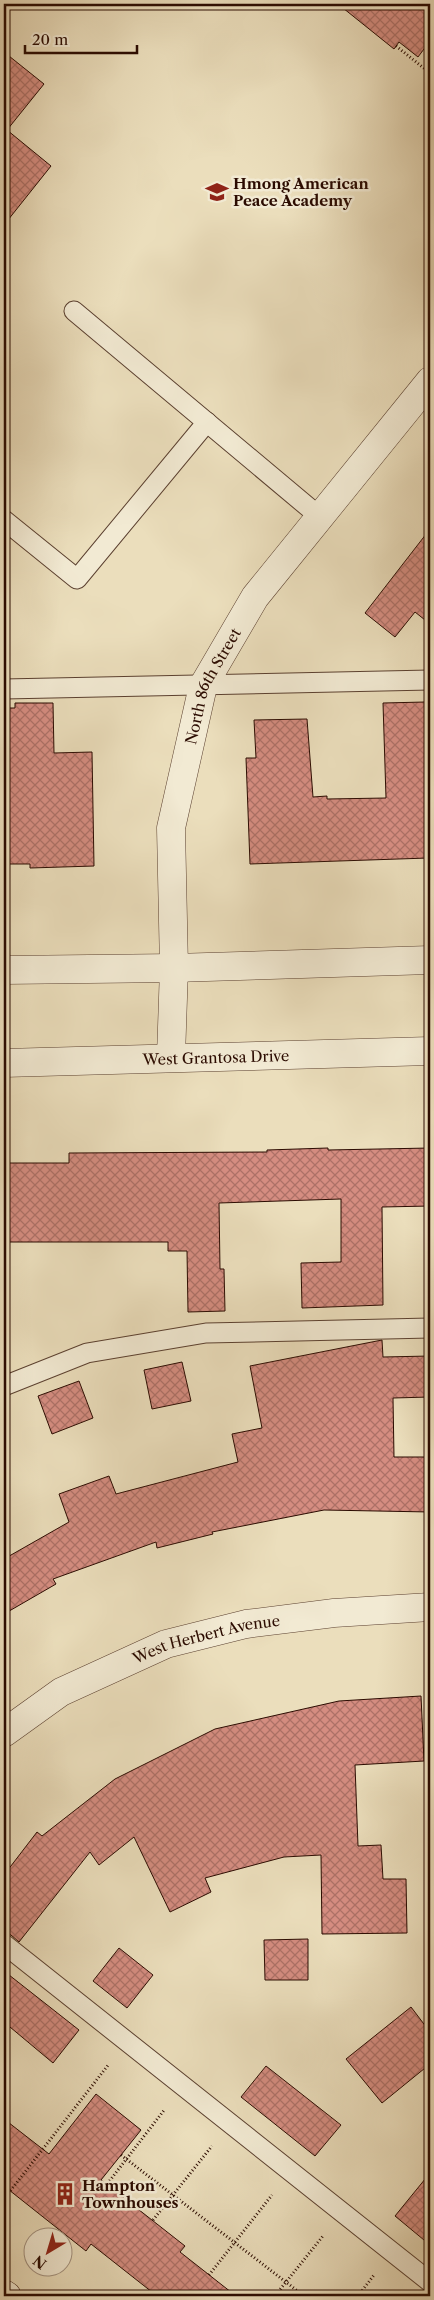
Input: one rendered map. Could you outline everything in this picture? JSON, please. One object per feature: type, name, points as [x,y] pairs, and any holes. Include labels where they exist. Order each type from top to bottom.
[{"type":"street","name":"North 86th Street","points":[[171,1057],[174,968],[171,828],[203,686],[255,597],[430,381]]},
{"type":"street","points":[[4,970],[174,968],[430,960]]},
{"type":"street","name":"West Grantosa Drive","points":[[4,1063],[430,1051]]},
{"type":"street","name":"West Herbert Avenue","points":[[4,1733],[61,1692],[166,1644],[246,1624],[334,1613],[430,1607]]},
{"type":"lane","points":[[74,311],[320,517]]},
{"type":"lane","points":[[4,520],[77,579],[207,422]]},
{"type":"lane","points":[[4,688],[203,686],[430,680]]},
{"type":"lane","points":[[4,1386],[86,1353],[206,1334],[430,1328]]},
{"type":"lane","points":[[4,1944],[430,2282]]},
{"type":"path","points":[[396,46],[430,73]]},
{"type":"path","points":[[4,2200],[126,2042]]},
{"type":"path","points":[[102,2192],[183,2087]]},
{"type":"path","points":[[153,2220],[230,2124]]},
{"type":"path","points":[[121,2155],[304,2296]]},
{"type":"path","points":[[209,2275],[290,2171]]},
{"type":"path","points":[[278,2292],[342,2212]]},
{"type":"building","points":[[338,4],[430,4],[430,41],[418,57],[399,42],[394,49]]},
{"type":"building","points":[[4,52],[44,84],[7,130],[51,166],[4,225]]},
{"type":"building","points":[[430,529],[430,624],[415,612],[395,637],[365,613]]},
{"type":"building","points":[[425,702],[428,858],[250,864],[246,758],[256,758],[254,720],[307,719],[313,797],[327,796],[327,799],[386,798],[383,703]]},
{"type":"building","points":[[15,703],[53,703],[54,753],[92,752],[94,866],[30,868],[30,864],[4,864],[4,708],[15,708]]},
{"type":"building","points":[[328,1148],[328,1150],[430,1148],[430,1206],[382,1207],[383,1305],[302,1308],[301,1263],[341,1262],[341,1199],[219,1203],[220,1269],[224,1269],[225,1311],[188,1312],[187,1251],[168,1251],[168,1242],[4,1242],[4,1163],[69,1163],[69,1153],[267,1152],[267,1150]]},
{"type":"building","points":[[382,1340],[383,1357],[430,1356],[430,1397],[393,1398],[394,1457],[430,1457],[430,1512],[324,1510],[212,1532],[213,1534],[157,1548],[156,1542],[53,1579],[56,1584],[4,1614],[4,1559],[69,1522],[59,1494],[109,1476],[116,1494],[238,1462],[232,1434],[262,1428],[250,1366]]},
{"type":"building","points":[[182,1362],[191,1401],[152,1409],[144,1370]]},
{"type":"building","points":[[79,1381],[93,1418],[52,1434],[38,1396]]},
{"type":"building","points":[[421,1696],[424,1761],[355,1765],[358,1846],[381,1845],[383,1879],[406,1879],[407,1933],[322,1934],[321,1855],[284,1857],[205,1878],[211,1892],[170,1912],[134,1837],[99,1865],[90,1852],[19,1942],[11,1935],[4,1933],[4,1875],[37,1832],[42,1836],[115,1779],[215,1729],[339,1701]]},
{"type":"building","points":[[308,1939],[308,1980],[265,1980],[264,1940]]},
{"type":"building","points":[[119,1948],[153,1975],[127,2008],[93,1981]]},
{"type":"building","points":[[4,1971],[79,2030],[53,2063],[4,2022]]},
{"type":"building","points":[[411,2007],[430,2032],[430,2064],[382,2103],[346,2059]]},
{"type":"building","points":[[266,2066],[341,2125],[315,2156],[241,2097]]},
{"type":"building","name":"Hampton Townhouses","points":[[96,2094],[141,2130],[101,2180],[185,2246],[180,2252],[236,2296],[157,2296],[91,2244],[86,2251],[72,2240],[72,2228],[57,2228],[4,2186],[4,2119],[49,2154]]},
{"type":"building","points":[[430,2173],[430,2245],[395,2216]]},
{"type":"place","name":"Hmong American Peace Academy","points":[[217,192]]},
{"type":"place","name":"Hampton Townhouses","points":[[65,2194]]}]
